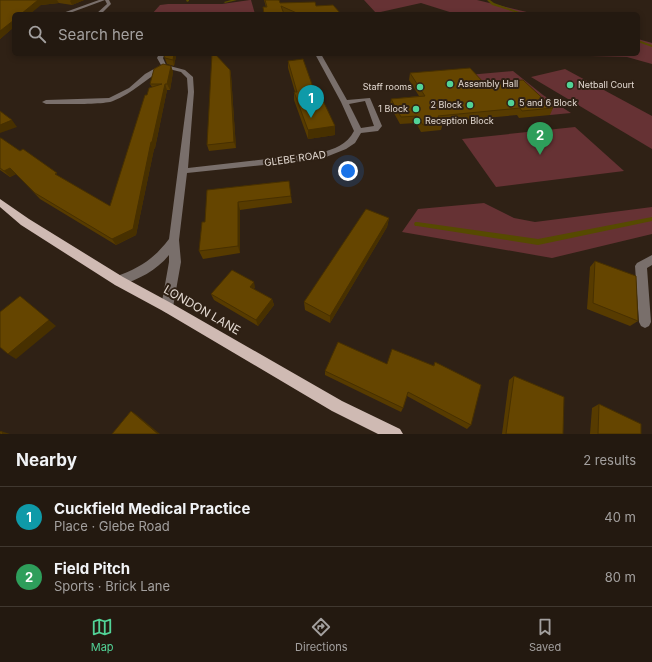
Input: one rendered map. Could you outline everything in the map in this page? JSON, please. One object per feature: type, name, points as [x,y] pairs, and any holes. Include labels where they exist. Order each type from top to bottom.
[{"type":"main road","name":"LONDON LANE","points":[[0,202],[25,222],[119,281],[167,306],[337,406],[396,434]]},
{"type":"street","points":[[68,12],[103,0]]},
{"type":"street","points":[[100,12],[109,4],[107,0]]},
{"type":"street","points":[[161,56],[160,58],[164,66]]},
{"type":"street","points":[[319,56],[345,102],[358,131],[375,129],[378,126],[368,99],[345,102]]},
{"type":"street","points":[[46,102],[110,100],[130,89],[147,75],[164,66],[182,71],[190,77],[191,92],[174,240],[175,262],[167,306]]},
{"type":"street","name":"GLEBE ROAD","points":[[183,172],[321,156],[336,151],[349,144],[356,137],[358,131]]},
{"type":"street","points":[[119,281],[145,271],[162,258],[174,240]]},
{"type":"street","points":[[644,322],[641,266],[652,260]]},
{"type":"shaded area","points":[[251,0],[254,12],[154,12],[160,5],[168,4],[222,4]]},
{"type":"shaded area","points":[[364,0],[477,0],[527,12],[450,12],[421,3],[375,12]]},
{"type":"shaded area","points":[[640,40],[652,43],[652,64],[627,57],[590,56],[640,56]]},
{"type":"shaded area","points":[[565,69],[652,116],[652,149],[531,77]]},
{"type":"shaded area","points":[[513,71],[543,95],[571,113],[550,115],[481,90],[468,75]]},
{"type":"shaded area","points":[[575,127],[624,171],[496,187],[462,139]]},
{"type":"shaded area","points":[[484,203],[514,218],[535,222],[652,207],[652,234],[552,258],[402,232],[418,209]]},
{"type":"building","points":[[0,0],[38,0],[23,12],[12,12],[12,22],[0,31]]},
{"type":"building","points":[[265,0],[279,0],[280,3],[315,2],[316,6],[333,5],[339,12],[294,12],[281,6],[283,12],[264,12],[263,7],[267,7]]},
{"type":"building","points":[[164,56],[174,56],[173,60],[165,58]]},
{"type":"building","points":[[212,56],[217,56],[230,70],[234,142],[207,145]]},
{"type":"building","points":[[303,59],[314,90],[318,90],[335,126],[308,130],[294,92],[297,92],[288,61]]},
{"type":"building","points":[[163,64],[171,66],[167,84],[165,84],[151,142],[133,229],[112,239],[35,193],[10,168],[4,171],[0,168],[1,138],[20,151],[23,149],[57,173],[55,174],[110,206],[145,95],[147,95],[149,88],[162,84],[150,84],[154,69]]},
{"type":"building","points":[[470,68],[484,83],[523,80],[553,108],[522,111],[520,108],[438,116],[443,123],[423,125],[417,116],[401,117],[391,99],[425,96],[410,73]]},
{"type":"building","points":[[0,111],[12,120],[0,125]]},
{"type":"building","points":[[289,181],[291,196],[238,202],[238,246],[199,251],[202,222],[205,222],[207,190]]},
{"type":"building","points":[[366,209],[389,218],[330,316],[304,302]]},
{"type":"building","points":[[595,261],[636,276],[638,321],[593,303]]},
{"type":"building","points":[[232,270],[254,282],[250,287],[272,299],[256,320],[211,294]]},
{"type":"building","points":[[20,296],[49,320],[8,354],[0,347],[0,312]]},
{"type":"building","points":[[338,342],[387,364],[392,349],[434,366],[435,362],[481,385],[471,425],[408,392],[403,408],[325,371]]},
{"type":"building","points":[[514,376],[564,397],[563,434],[506,434]]},
{"type":"building","points":[[599,404],[641,424],[641,434],[598,434]]},
{"type":"building","points":[[131,411],[158,434],[112,434]]},
{"type":"waterway","points":[[225,2],[236,0]]},
{"type":"waterway","points":[[488,0],[493,4],[518,12]]},
{"type":"waterway","points":[[640,42],[652,46]]},
{"type":"waterway","points":[[417,224],[538,242],[652,219]]},
{"type":"place","name":"Assembly Hall","points":[[450,84]]},
{"type":"place","name":"Netball Court","points":[[570,85]]},
{"type":"place","name":"Staff rooms","points":[[420,87]]},
{"type":"place","name":"5 and 6 Block","points":[[511,103]]},
{"type":"place","name":"2 Block","points":[[470,105]]},
{"type":"place","name":"1 Block","points":[[416,109]]},
{"type":"place","name":"Cuckfield Medical Practice","points":[[311,118]]},
{"type":"place","name":"Reception Block","points":[[417,121]]},
{"type":"place","name":"Field Pitch","points":[[540,155]]}]
